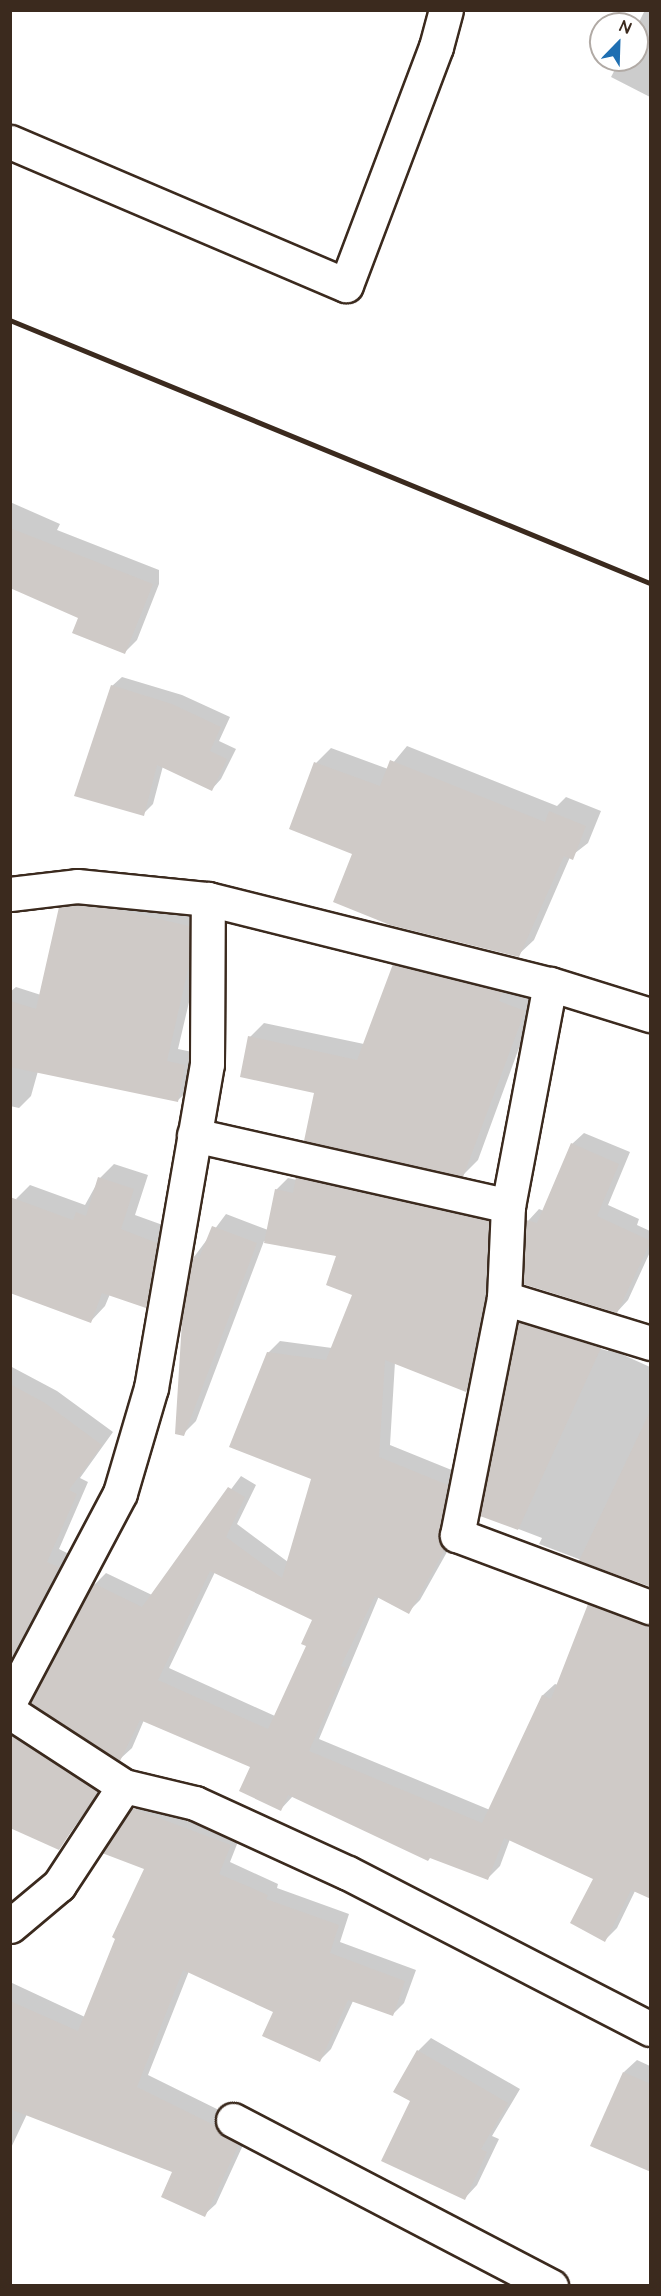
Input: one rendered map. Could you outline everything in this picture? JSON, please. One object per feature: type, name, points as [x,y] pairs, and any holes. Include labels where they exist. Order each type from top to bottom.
[{"type":"street","points":[[10,142],[346,285],[436,47],[446,10]]},
{"type":"street","points":[[10,894],[77,886],[208,899],[550,984],[651,1015]]},
{"type":"street","points":[[10,1701],[120,1493],[151,1388],[207,1064],[208,899]]},
{"type":"street","points":[[550,984],[508,1206],[504,1298],[457,1535],[651,1607]]},
{"type":"street","points":[[195,1135],[508,1206]]},
{"type":"street","points":[[504,1298],[651,1343]]},
{"type":"street","points":[[10,1712],[124,1786],[195,1803],[338,1868],[651,2029]]},
{"type":"street","points":[[10,1926],[59,1886],[124,1786]]},
{"type":"street","points":[[233,2120],[551,2286]]},
{"type":"building","points":[[10,528],[153,584],[125,654],[72,633],[78,618],[10,588]]},
{"type":"building","points":[[111,685],[172,704],[221,727],[210,751],[227,759],[212,791],[157,765],[144,816],[74,796]]},
{"type":"building","points":[[390,760],[545,822],[549,811],[586,826],[573,860],[564,856],[519,957],[390,925],[333,902],[352,854],[289,829],[314,762],[380,786]]},
{"type":"building","points":[[77,905],[116,909],[189,926],[189,965],[167,1061],[185,1065],[178,1102],[10,1067],[10,1001],[36,1009],[59,907]]},
{"type":"building","points":[[393,964],[503,992],[499,1001],[525,1011],[463,1177],[304,1141],[314,1093],[240,1077],[248,1036],[357,1060]]},
{"type":"building","points":[[571,1143],[619,1164],[597,1216],[651,1241],[617,1313],[523,1284],[526,1220],[537,1223]]},
{"type":"building","points":[[98,1177],[134,1189],[121,1229],[157,1243],[146,1308],[102,1293],[91,1323],[10,1293],[10,1197],[73,1220],[76,1212],[86,1216]]},
{"type":"building","points":[[296,1177],[489,1221],[485,1296],[466,1392],[385,1360],[379,1457],[448,1485],[439,1532],[445,1549],[409,1614],[375,1596],[341,1666],[346,1668],[309,1751],[482,1823],[542,1695],[551,1699],[588,1604],[651,1625],[651,1899],[631,1890],[605,1942],[570,1923],[593,1879],[504,1838],[488,1880],[430,1858],[428,1861],[288,1795],[281,1811],[239,1791],[250,1767],[140,1720],[120,1761],[30,1703],[93,1583],[142,1607],[228,1487],[245,1497],[226,1537],[282,1578],[311,1479],[229,1447],[267,1352],[326,1360],[352,1295],[326,1285],[336,1256],[264,1243],[275,1189],[293,1193]],"holes":[[[210,1571],[312,1620],[301,1644],[306,1646],[268,1729],[158,1680]]]},
{"type":"building","points":[[212,1226],[257,1243],[184,1436],[175,1434],[182,1321],[193,1256],[199,1258]]},
{"type":"building","points":[[518,1322],[601,1348],[518,1530],[480,1516]]},
{"type":"building","points":[[10,1384],[45,1403],[102,1445],[69,1490],[77,1494],[47,1562],[59,1567],[10,1660]]},
{"type":"building","points":[[651,1409],[651,1587],[579,1561]]},
{"type":"building","points":[[10,1735],[98,1791],[59,1850],[10,1828]]},
{"type":"building","points":[[132,1808],[231,1845],[219,1874],[268,1895],[266,1899],[339,1925],[330,1953],[405,1981],[393,2016],[348,2000],[320,2062],[262,2036],[273,2012],[183,1970],[137,2087],[216,2126],[224,2136],[239,2144],[205,2217],[161,2197],[172,2172],[10,2109],[10,2001],[78,2031],[115,1939],[112,1937],[144,1869],[102,1853]]},
{"type":"building","points":[[417,2050],[508,2103],[481,2149],[487,2152],[465,2200],[381,2161],[410,2101],[393,2092]]},
{"type":"building","points":[[623,2072],[651,2084],[651,2172],[590,2146]]},
{"type":"railway","points":[[10,320],[650,583]]}]
